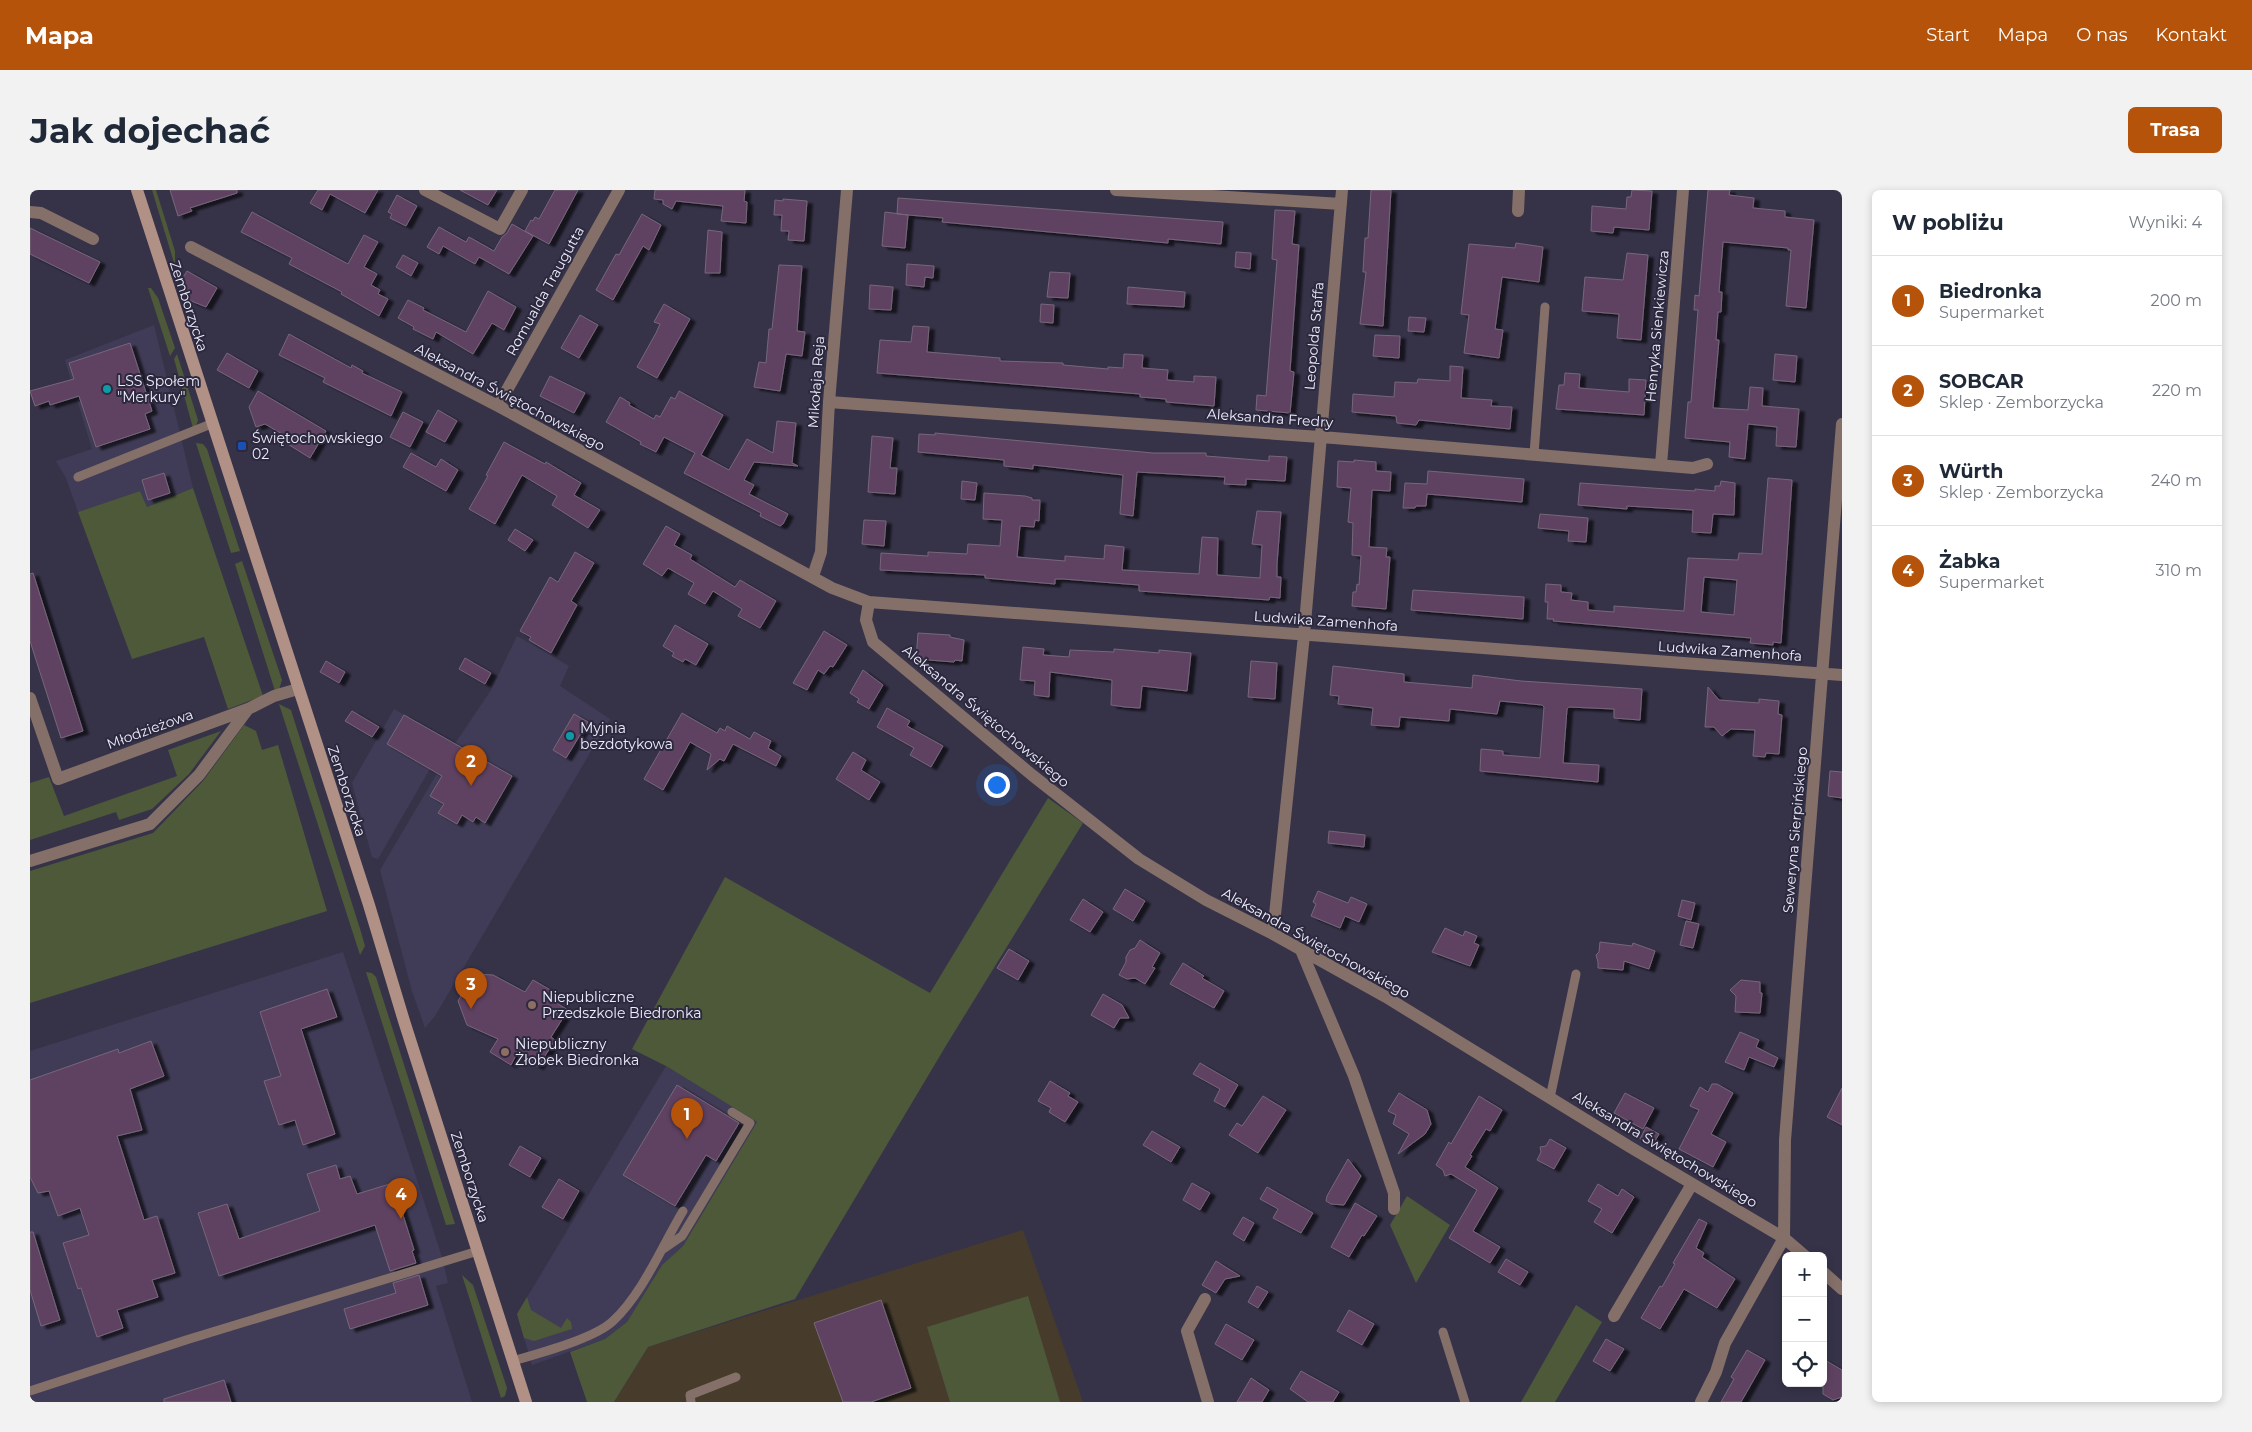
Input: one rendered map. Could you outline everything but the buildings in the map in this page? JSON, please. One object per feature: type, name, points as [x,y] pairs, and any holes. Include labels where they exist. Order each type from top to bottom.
[{"type":"street","name":"Zemborzycka","points":[[137,190],[526,1402]]},
{"type":"street","points":[[426,190],[500,229],[522,190]]},
{"type":"street","name":"Romualda Traugutta","points":[[498,406],[618,190]]},
{"type":"street","name":"Mikołaja Reja","points":[[813,576],[821,552],[829,402],[847,190]]},
{"type":"street","points":[[1116,190],[1341,204]]},
{"type":"street","name":"Leopolda Staffa","points":[[1273,934],[1304,635],[1342,190]]},
{"type":"street","points":[[1518,211],[1519,190]]},
{"type":"street","name":"Henryka Sienkiewicza","points":[[1661,465],[1683,190]]},
{"type":"street","points":[[30,212],[40,213],[92,239]]},
{"type":"street","name":"Aleksandra Świętochowskiego","points":[[191,247],[498,406],[813,576]]},
{"type":"street","name":"Aleksandra Fredry","points":[[829,402],[1320,437],[1693,468],[1707,464]]},
{"type":"street","name":"Seweryna Sierpińskiego","points":[[1784,1238],[1785,1140],[1842,424]]},
{"type":"street","name":"Ludwika Zamenhofa","points":[[813,576],[832,588],[869,602],[1823,673],[1842,676]]},
{"type":"street","name":"Aleksandra Świętochowskiego","points":[[869,602],[866,620],[873,642],[1032,775],[1139,858],[1206,900],[1273,934],[1386,997],[1784,1238],[1800,1252]]},
{"type":"street","name":"Młodzieżowa","points":[[30,698],[36,734],[58,779],[248,709],[274,696],[298,689]]},
{"type":"street","points":[[30,861],[150,824],[199,775],[248,709]]},
{"type":"street","points":[[1301,950],[1354,1076],[1394,1193],[1394,1209]]},
{"type":"street","points":[[1614,1316],[1692,1184]]},
{"type":"street","points":[[1701,1402],[1716,1372],[1725,1343],[1784,1238]]},
{"type":"street","points":[[1827,1276],[1842,1289]]},
{"type":"street","points":[[1205,1299],[1187,1331],[1208,1402]]},
{"type":"lane","points":[[1534,454],[1545,307]]},
{"type":"lane","points":[[78,477],[211,424]]},
{"type":"lane","points":[[1550,1098],[1576,974]]},
{"type":"lane","points":[[660,1250],[682,1236],[750,1123],[732,1112]]},
{"type":"lane","points":[[513,1360],[594,1333],[612,1322],[632,1300],[683,1211]]},
{"type":"lane","points":[[30,1390],[186,1340],[478,1251]]},
{"type":"lane","points":[[1443,1332],[1465,1402]]},
{"type":"lane","points":[[691,1402],[690,1395],[736,1377]]},
{"type":"shaded area","points":[[154,325],[193,488],[147,507],[140,491],[78,512],[66,478],[56,461],[92,449],[65,360]]},
{"type":"shaded area","points":[[517,636],[569,666],[560,686],[610,719],[435,1016],[425,1028],[412,991],[380,870],[452,748],[491,690]]},
{"type":"shaded area","points":[[394,709],[447,739],[378,859],[372,857],[352,783]]},
{"type":"shaded area","points":[[343,952],[442,1257],[448,1283],[436,1286],[472,1402],[30,1402],[30,1051]]},
{"type":"shaded area","points":[[666,1066],[757,1122],[683,1246],[662,1265],[627,1322],[605,1339],[532,1365],[517,1314]]},
{"type":"shaded area","points":[[1023,1230],[1083,1402],[614,1402],[648,1347]]},
{"type":"green space","points":[[152,190],[156,190],[175,251],[175,266]]},
{"type":"green space","points":[[148,288],[151,288],[158,298],[175,348],[170,356]]},
{"type":"green space","points":[[177,354],[198,420],[193,428],[174,359]]},
{"type":"green space","points":[[196,443],[203,444],[207,449],[240,551],[231,553]]},
{"type":"green space","points":[[193,488],[263,696],[228,709],[204,637],[132,659],[78,512],[140,491],[147,507]]},
{"type":"green space","points":[[242,561],[282,680],[279,690],[275,691],[235,564]]},
{"type":"green space","points":[[279,704],[291,710],[365,946],[360,955]]},
{"type":"green space","points":[[244,725],[256,731],[262,750],[278,745],[327,911],[30,1003],[30,871],[153,833],[203,781]]},
{"type":"green space","points":[[221,731],[189,774],[152,809],[119,820],[116,812],[30,840],[30,783],[49,777],[64,816],[177,776],[168,750]]},
{"type":"green space","points":[[1048,798],[1083,823],[947,1044],[795,1299],[648,1347],[614,1402],[587,1402],[570,1352],[605,1339],[627,1322],[662,1265],[683,1246],[757,1122],[666,1066],[632,1049],[725,877],[930,993]]},
{"type":"green space","points":[[366,972],[372,973],[376,977],[455,1224],[446,1225]]},
{"type":"green space","points":[[1407,1196],[1450,1225],[1416,1283],[1390,1225]]},
{"type":"green space","points":[[462,1275],[473,1285],[507,1388],[505,1396],[501,1398]]},
{"type":"green space","points":[[1028,1296],[1060,1402],[950,1402],[927,1327]]},
{"type":"green space","points":[[527,1297],[531,1310],[561,1328],[567,1318],[571,1322],[572,1329],[534,1341],[524,1338],[517,1314]]},
{"type":"green space","points":[[1576,1305],[1602,1322],[1555,1402],[1521,1402]]},
{"type":"place","name":"LSS Społem \"Merkury\"","points":[[107,389]]},
{"type":"place","name":"Świętochowskiego 02","points":[[242,446]]},
{"type":"place","name":"Myjnia bezdotykowa","points":[[570,736]]},
{"type":"place","name":"SOBCAR","points":[[471,786]]},
{"type":"place","name":"Niepubliczne Przedszkole Biedronka","points":[[532,1005]]},
{"type":"place","name":"Würth","points":[[471,1009]]},
{"type":"place","name":"Niepubliczny Żłobek Biedronka","points":[[505,1052]]},
{"type":"place","name":"Biedronka","points":[[687,1139]]},
{"type":"place","name":"Żabka","points":[[401,1219]]}]
